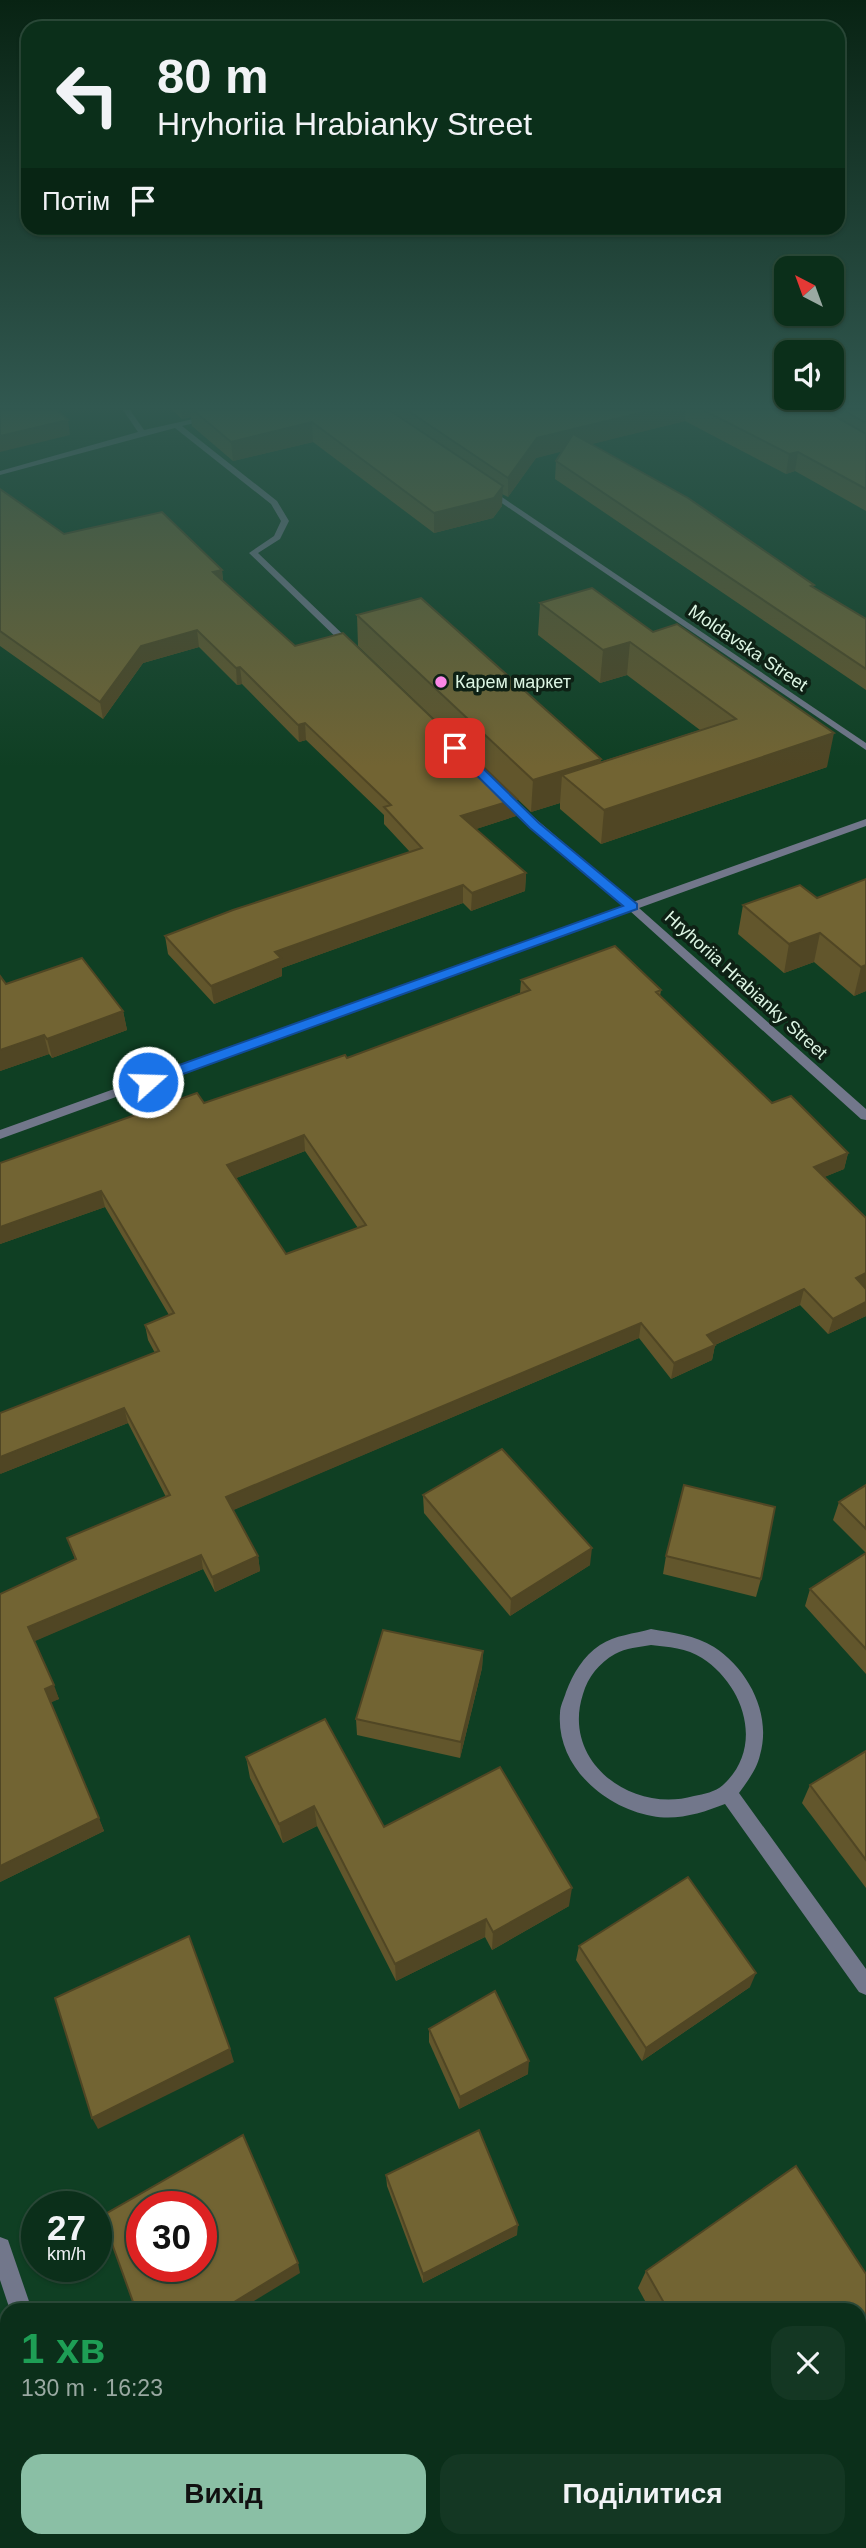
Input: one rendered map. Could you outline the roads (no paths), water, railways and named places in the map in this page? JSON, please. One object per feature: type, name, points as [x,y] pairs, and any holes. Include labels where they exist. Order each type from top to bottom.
[{"type":"street","points":[[281,529],[277,537],[253,553],[360,656]]},
{"type":"street","name":"Moldavska Street","points":[[545,529],[866,747]]},
{"type":"street","name":"Hryhoriia Hrabianky Street","points":[[499,790],[535,825],[632,907],[866,1116]]},
{"type":"street","points":[[0,1135],[866,822]]},
{"type":"street","points":[[651,1637],[689,1643],[722,1663],[746,1692],[756,1728],[750,1764],[728,1793],[693,1809],[653,1810],[613,1795],[584,1767],[569,1733],[570,1697],[587,1666],[615,1645],[651,1637]]},
{"type":"street","points":[[728,1793],[866,1985]]},
{"type":"street","points":[[0,2248],[19,2303]]},
{"type":"place","name":"Карем маркет","points":[[441,682]]}]
